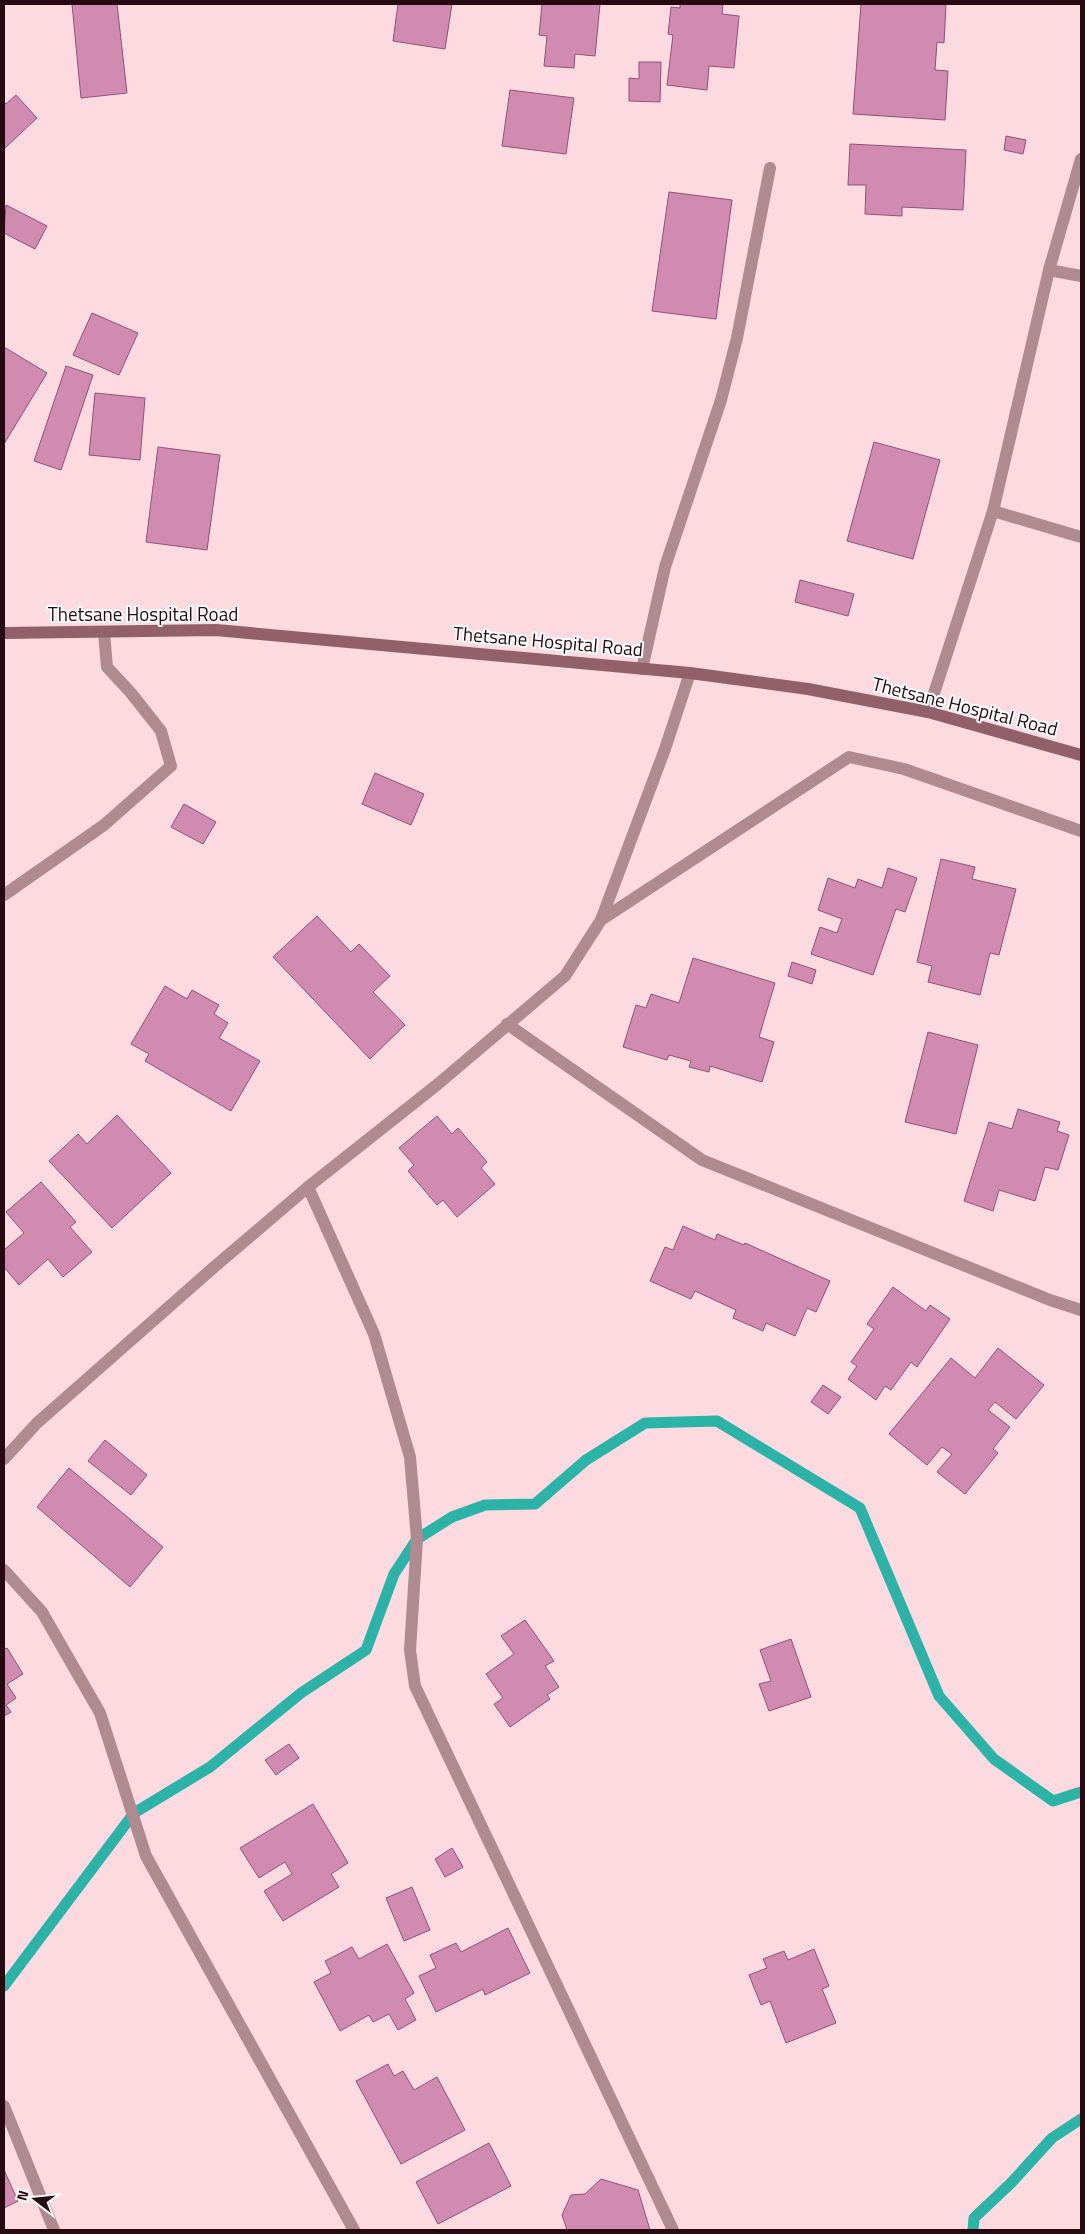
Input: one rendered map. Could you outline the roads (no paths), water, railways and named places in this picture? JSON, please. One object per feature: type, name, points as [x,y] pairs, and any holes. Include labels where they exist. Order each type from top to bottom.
[{"type":"main road","name":"Thetsane Hospital Road","points":[[5,630],[104,633],[216,630],[690,673],[808,690],[928,712],[1081,755]]},
{"type":"street","points":[[928,712],[993,512],[1050,270],[1081,159]]},
{"type":"street","points":[[642,669],[665,567],[724,391],[737,338],[770,168]]},
{"type":"street","points":[[1050,270],[1081,276]]},
{"type":"street","points":[[993,512],[1081,537]]},
{"type":"street","points":[[4,895],[104,825],[171,766],[160,731],[131,693],[107,667],[104,633]]},
{"type":"street","points":[[4,1459],[37,1423],[308,1187],[438,1084],[565,976],[601,920],[665,749],[690,673]]},
{"type":"street","points":[[601,920],[849,757],[904,769],[1081,831]]},
{"type":"street","points":[[507,1024],[702,1160],[1050,1300],[1081,1310]]},
{"type":"street","points":[[308,1187],[374,1334],[410,1456],[417,1539],[410,1650],[415,1686],[673,2230]]},
{"type":"street","points":[[4,1570],[42,1612],[100,1713],[146,1856],[354,2230]]},
{"type":"street","points":[[4,2106],[54,2230]]},
{"type":"waterway","points":[[4,1986],[134,1813],[210,1767],[301,1693],[366,1650],[394,1574],[417,1539],[452,1517],[485,1505],[535,1504],[586,1460],[645,1423],[717,1421],[860,1508],[939,1696],[994,1759],[1053,1801],[1081,1792]]},
{"type":"waterway","points":[[973,2230],[974,2218],[1011,2183],[1052,2138],[1081,2119]]}]
